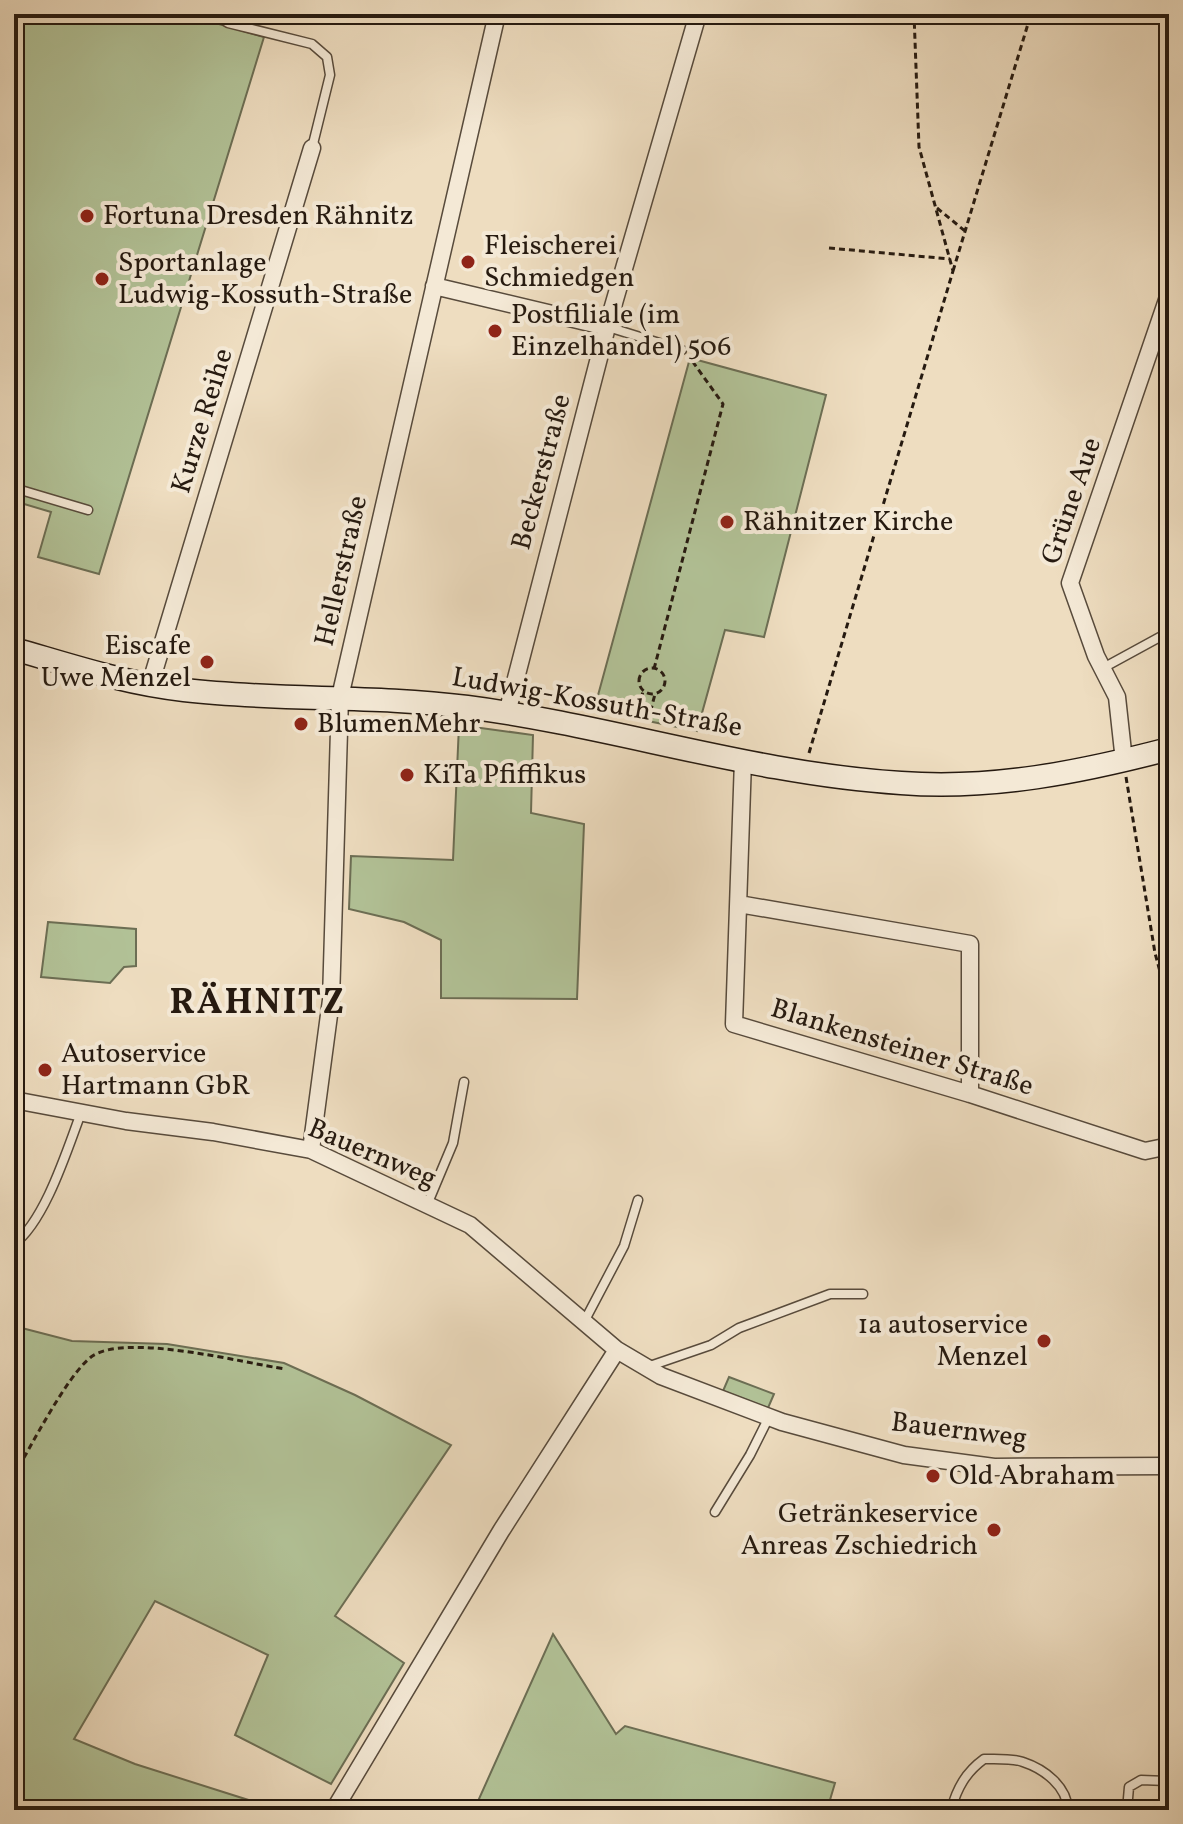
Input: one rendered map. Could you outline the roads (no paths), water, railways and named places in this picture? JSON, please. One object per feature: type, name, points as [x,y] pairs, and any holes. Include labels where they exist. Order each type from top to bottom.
[{"type":"street","name":"Hellerstraße","points":[[311,1150],[331,1000],[340,697],[497,14]]},
{"type":"street","name":"Beckerstraße","points":[[507,713],[607,327],[698,14]]},
{"type":"street","name":"Kurze Reihe","points":[[150,685],[312,148]]},
{"type":"street","points":[[434,286],[607,327]]},
{"type":"street","name":"Grüne Aue","points":[[1124,761],[1117,697],[1070,583],[1169,294]]},
{"type":"street","name":"Ludwig-Kossuth-Straße","points":[[15,652],[150,685],[218,693],[340,697],[507,713],[602,729],[803,772],[900,783],[972,784],[1026,779],[1124,761],[1169,749]]},
{"type":"street","name":"Blankensteiner Straße","points":[[743,760],[734,1024],[970,1094],[1145,1151],[1169,1146]]},
{"type":"street","points":[[739,904],[970,944],[970,1094]]},
{"type":"street","name":"Bauernweg","points":[[14,1100],[311,1150],[470,1225],[617,1350],[646,1368],[769,1417],[904,1455],[979,1465],[1169,1466]]},
{"type":"street","points":[[334,1810],[501,1531],[617,1350]]},
{"type":"lane","name":"Kurze Reihe","points":[[215,14],[228,23],[312,44],[327,57],[330,75],[312,148]]},
{"type":"lane","points":[[607,327],[682,350]]},
{"type":"lane","points":[[14,488],[88,510]]},
{"type":"lane","points":[[1103,668],[1169,632]]},
{"type":"lane","points":[[427,1205],[453,1143],[464,1082]]},
{"type":"lane","points":[[14,1244],[27,1231],[54,1182],[81,1113]]},
{"type":"lane","points":[[584,1322],[624,1246],[638,1200]]},
{"type":"lane","points":[[646,1368],[711,1345],[739,1328],[830,1294],[863,1294]]},
{"type":"lane","points":[[715,1512],[769,1417]]},
{"type":"lane","points":[[951,1810],[969,1771],[984,1759],[1022,1761],[1057,1782],[1064,1792],[1068,1810]]},
{"type":"lane","points":[[1127,1810],[1129,1787],[1141,1780],[1168,1778]]},
{"type":"place","name":"Fortuna Dresden Rähnitz","points":[[87,216]]},
{"type":"place","name":"Fleischerei Schmiedgen","points":[[468,262]]},
{"type":"place","name":"Sportanlage Ludwig-Kossuth-Straße","points":[[102,279]]},
{"type":"place","name":"Postfiliale (im Einzelhandel) 506","points":[[495,331]]},
{"type":"place","name":"Rähnitzer Kirche","points":[[727,522]]},
{"type":"place","name":"Eiscafe Uwe Menzel","points":[[207,662]]},
{"type":"place","name":"BlumenMehr","points":[[301,724]]},
{"type":"place","name":"KiTa Pfiffikus","points":[[407,775]]},
{"type":"place","name":"Autoservice Hartmann GbR","points":[[45,1070]]},
{"type":"place","name":"1a autoservice Menzel","points":[[1044,1341]]},
{"type":"place","name":"Old Abraham","points":[[933,1476]]},
{"type":"place","name":"Getränkeservice Anreas Zschiedrich","points":[[994,1530]]},
{"type":"district","name":"RÄHNITZ","points":[[258,1004]]}]
